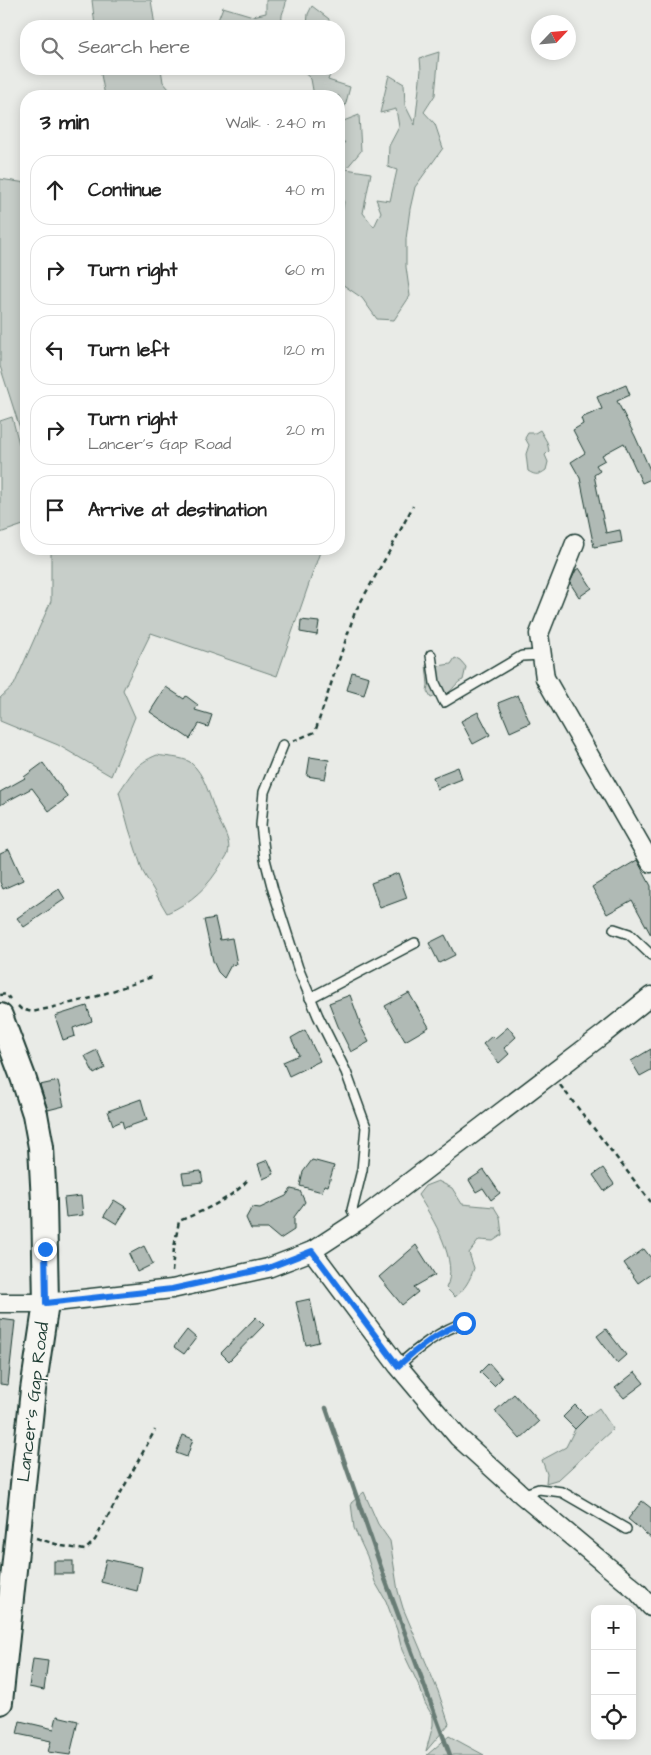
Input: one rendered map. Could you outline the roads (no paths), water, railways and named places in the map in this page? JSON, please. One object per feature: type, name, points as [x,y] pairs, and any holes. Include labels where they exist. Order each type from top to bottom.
[{"type":"main road","name":"Lancer's Gap Road","points":[[0,1016],[35,1114],[41,1147],[46,1303],[33,1390],[18,1532],[6,1601],[0,1702]]},
{"type":"street","points":[[575,543],[539,634],[545,678],[651,863]]},
{"type":"street","points":[[0,1303],[46,1303],[172,1289],[268,1268],[312,1251],[358,1221],[552,1074],[651,996]]},
{"type":"street","points":[[312,1251],[398,1366],[458,1437],[522,1495],[637,1591],[651,1607]]},
{"type":"lane","points":[[431,655],[435,683],[444,702],[522,656],[542,655]]},
{"type":"lane","points":[[283,745],[264,792],[261,825],[265,859],[298,968],[310,998],[346,1072],[366,1127],[362,1170],[352,1210],[358,1221]]},
{"type":"lane","points":[[614,929],[628,934],[651,955]]},
{"type":"lane","points":[[310,998],[415,943]]},
{"type":"lane","points":[[398,1366],[409,1355],[454,1326],[464,1323]]},
{"type":"lane","points":[[522,1495],[539,1489],[562,1492],[626,1529]]},
{"type":"waterway","points":[[326,1408],[385,1579],[450,1755]]}]
